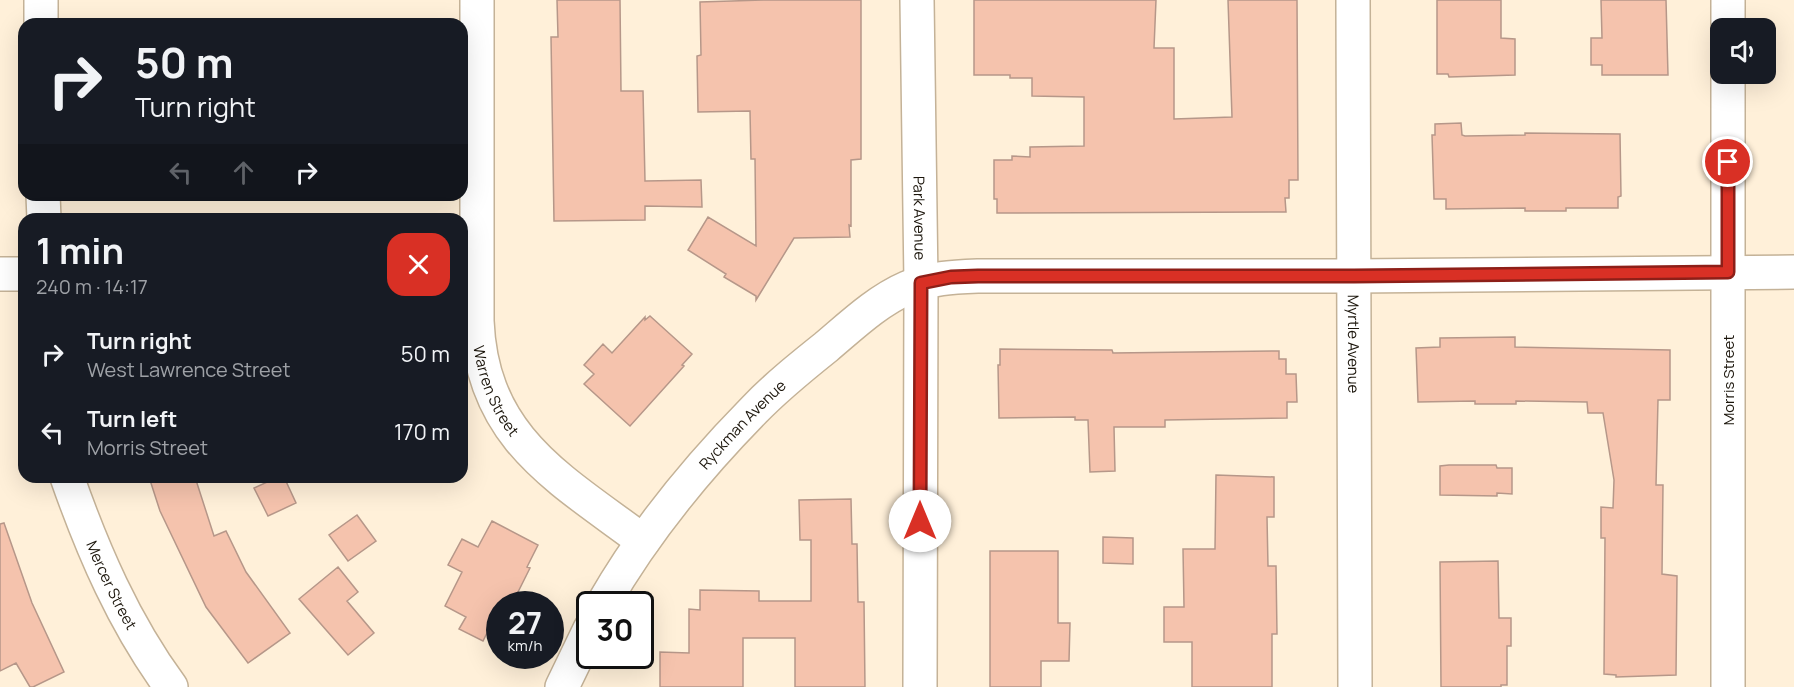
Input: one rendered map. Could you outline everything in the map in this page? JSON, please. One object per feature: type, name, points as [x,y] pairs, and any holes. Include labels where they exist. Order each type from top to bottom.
[{"type":"street","points":[[41,0],[41,18]]},
{"type":"street","name":"Warren Street","points":[[477,0],[477,321],[479,351],[486,379],[501,415],[524,447],[553,473],[643,541]]},
{"type":"street","name":"Park Avenue","points":[[917,0],[921,283],[920,687]]},
{"type":"street","name":"Myrtle Avenue","points":[[1353,0],[1354,687]]},
{"type":"street","points":[[1728,0],[1728,18]]},
{"type":"street","name":"Morris Street","points":[[1728,84],[1728,687]]},
{"type":"street","name":"Ryckman Avenue","points":[[611,591],[643,541],[716,450],[780,386],[888,298],[921,283],[951,277],[978,276],[1354,276],[1794,272]]},
{"type":"street","points":[[0,274],[18,274]]},
{"type":"street","name":"Mercer Street","points":[[69,483],[94,550],[112,589],[149,655],[171,687]]},
{"type":"street","points":[[562,687],[576,658]]},
{"type":"building","points":[[557,0],[620,0],[621,91],[643,91],[645,181],[701,180],[702,207],[645,206],[645,220],[554,221],[551,37],[558,37]]},
{"type":"building","points":[[861,0],[861,159],[851,160],[850,237],[794,238],[756,300],[756,296],[724,277],[726,274],[688,250],[708,217],[756,246],[755,159],[751,159],[750,111],[698,112],[697,56],[701,55],[700,2]]},
{"type":"building","points":[[974,0],[1156,0],[1154,48],[1174,48],[1174,119],[1232,117],[1228,0],[1297,0],[1298,180],[1289,180],[1289,198],[1285,198],[1286,212],[997,213],[997,199],[994,199],[994,160],[1012,160],[1012,156],[1030,157],[1030,147],[1084,146],[1084,97],[1032,96],[1032,78],[1010,78],[1010,75],[974,75]]},
{"type":"building","points":[[1437,0],[1501,0],[1501,38],[1515,39],[1515,75],[1449,77],[1448,74],[1437,74]]},
{"type":"building","points":[[1601,0],[1666,0],[1668,75],[1602,75],[1602,65],[1591,65],[1591,38],[1602,38]]},
{"type":"building","points":[[1461,123],[1462,135],[1465,136],[1525,135],[1525,133],[1620,134],[1621,196],[1618,197],[1618,208],[1566,208],[1566,211],[1525,211],[1525,208],[1446,209],[1446,199],[1434,199],[1432,135],[1435,135],[1435,124]]},
{"type":"building","points":[[650,316],[692,354],[630,426],[584,384],[594,374],[584,365],[603,344],[612,353],[645,317],[645,320]]},
{"type":"building","points":[[1515,337],[1515,347],[1670,350],[1670,400],[1658,400],[1656,485],[1663,485],[1662,574],[1677,576],[1676,675],[1616,677],[1616,675],[1604,674],[1605,538],[1601,538],[1601,507],[1613,508],[1614,480],[1603,413],[1588,413],[1587,402],[1516,401],[1516,404],[1475,404],[1475,401],[1418,402],[1416,348],[1440,347],[1440,338]]},
{"type":"building","points":[[1000,349],[1112,350],[1113,353],[1279,351],[1279,359],[1286,359],[1286,374],[1296,374],[1297,402],[1287,402],[1287,418],[1165,420],[1165,427],[1114,427],[1115,471],[1090,472],[1088,420],[1075,420],[1075,417],[999,418]]},
{"type":"building","points":[[1496,465],[1497,468],[1512,468],[1512,494],[1440,495],[1440,466]]},
{"type":"building","points":[[1216,475],[1274,477],[1274,517],[1267,517],[1268,566],[1276,566],[1277,634],[1272,634],[1272,687],[1192,687],[1192,642],[1164,642],[1164,607],[1184,607],[1183,549],[1215,549]]},
{"type":"building","points":[[151,483],[197,483],[214,536],[226,531],[246,572],[290,633],[248,663],[206,607],[160,511]]},
{"type":"building","points":[[265,483],[287,483],[296,503],[268,516],[254,488]]},
{"type":"building","points":[[851,499],[852,544],[857,544],[858,602],[864,602],[865,687],[795,687],[795,638],[743,638],[743,687],[660,687],[660,652],[689,653],[689,609],[700,610],[700,590],[759,591],[759,601],[811,601],[811,540],[800,540],[799,500]]},
{"type":"building","points":[[357,515],[376,541],[348,561],[329,535]]},
{"type":"building","points":[[492,521],[538,545],[518,591],[486,591],[486,635],[483,641],[459,629],[466,617],[445,606],[462,572],[448,565],[462,539],[478,547]]},
{"type":"building","points":[[4,523],[32,603],[64,672],[33,687],[30,687],[16,663],[0,671],[0,524]]},
{"type":"building","points":[[1103,537],[1133,538],[1133,564],[1103,563]]},
{"type":"building","points":[[990,551],[1058,551],[1058,623],[1070,623],[1069,661],[1041,661],[1041,687],[990,687]]},
{"type":"building","points":[[1498,561],[1499,618],[1511,618],[1511,646],[1507,646],[1507,685],[1501,685],[1501,687],[1441,687],[1440,562]]},
{"type":"building","points":[[338,567],[358,592],[347,601],[374,633],[348,655],[299,599]]},
{"type":"route","points":[[920,521],[921,283],[951,277],[978,276],[1354,276],[1728,272],[1728,162]]}]
